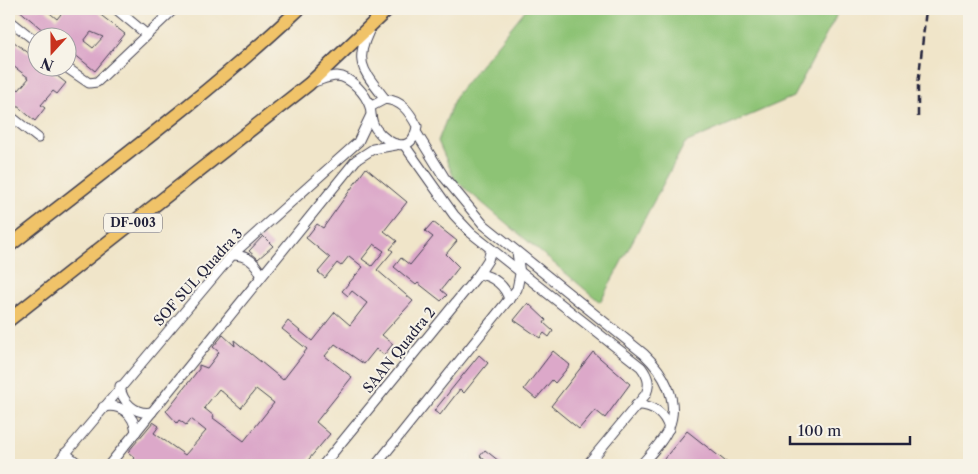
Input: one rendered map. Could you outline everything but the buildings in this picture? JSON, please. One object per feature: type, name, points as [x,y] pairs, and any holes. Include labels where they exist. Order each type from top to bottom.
[{"type":"highway","points":[[9,246],[130,152],[237,65],[299,9]]},
{"type":"highway","name":"DF-003","points":[[9,320],[309,84],[388,9]]},
{"type":"street","points":[[116,9],[146,34]]},
{"type":"street","points":[[78,76],[89,83],[97,82],[174,9]]},
{"type":"street","points":[[9,20],[28,36]]},
{"type":"street","points":[[370,28],[361,50],[361,65],[384,99]]},
{"type":"street","points":[[309,84],[328,77],[342,77],[357,87],[370,107],[370,118],[380,134],[400,145],[454,215],[520,274],[641,367],[647,376],[648,387],[636,405],[587,465]]},
{"type":"street","points":[[109,465],[356,160],[373,149],[410,142],[417,126],[405,107],[398,102],[384,99],[370,107]]},
{"type":"street","points":[[9,115],[38,138]]},
{"type":"street","name":"SOF SUL Quadra 3","points":[[56,465],[102,407],[232,255],[358,142],[370,118]]},
{"type":"street","points":[[416,132],[444,177],[462,201],[484,224],[644,354],[661,374],[670,392],[673,411],[669,429],[641,465]]},
{"type":"street","name":"SAAN Quadra 2","points":[[322,465],[479,274],[488,260],[491,249]]},
{"type":"street","points":[[376,465],[517,289],[520,274],[517,252]]},
{"type":"street","points":[[232,255],[240,255],[249,259],[262,275]]},
{"type":"street","points":[[479,274],[498,282],[507,292],[509,300]]},
{"type":"street","points":[[517,289],[535,285]]},
{"type":"street","points":[[120,386],[124,400],[145,413],[152,412]]},
{"type":"street","points":[[102,407],[116,405],[122,409],[135,422],[136,432]]},
{"type":"street","points":[[636,405],[646,405],[657,411],[667,421],[669,429]]},
{"type":"street","points":[[65,454],[80,465]]},
{"type":"green space","points":[[526,9],[840,9],[793,97],[685,143],[600,302],[455,180],[438,141],[456,95]]},
{"type":"railway","points":[[918,117],[918,86],[926,9]]}]
